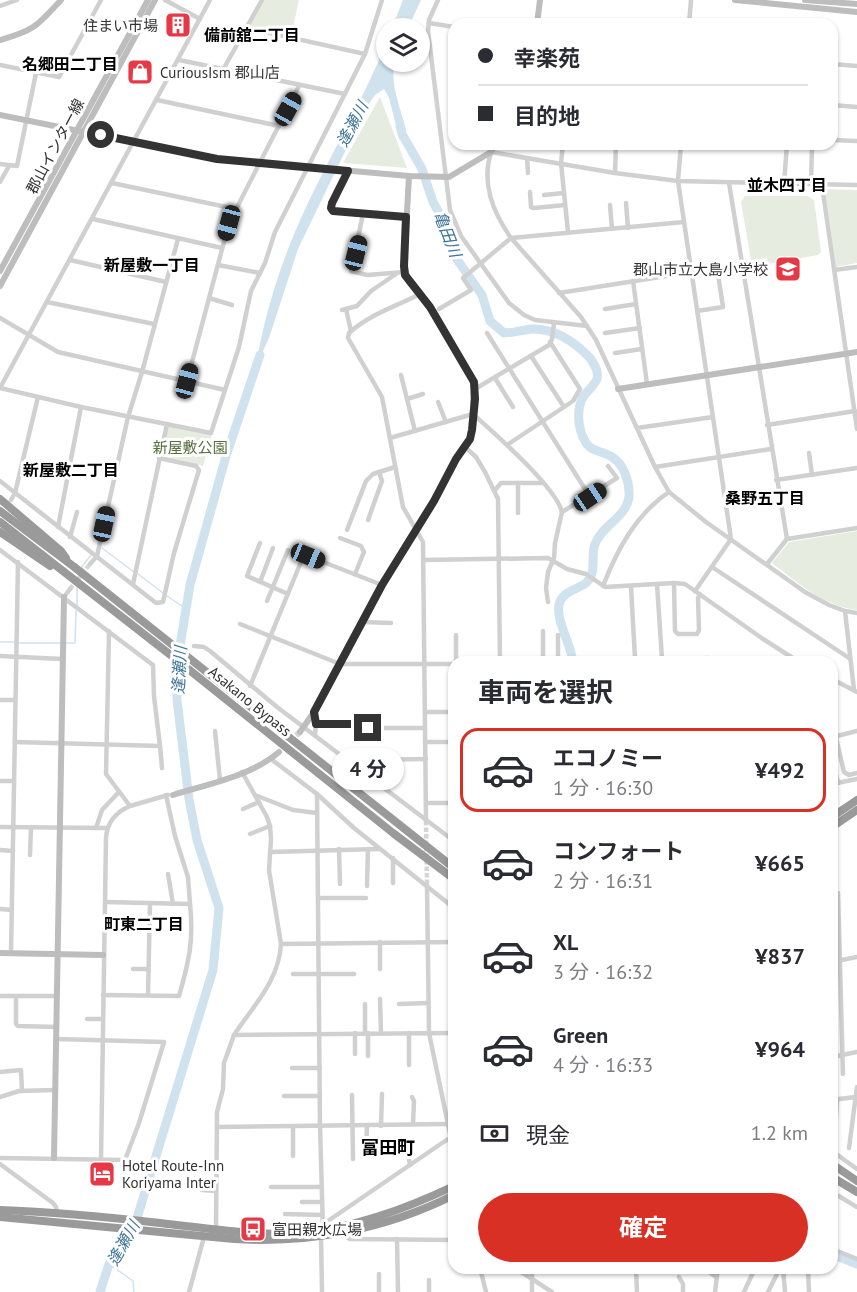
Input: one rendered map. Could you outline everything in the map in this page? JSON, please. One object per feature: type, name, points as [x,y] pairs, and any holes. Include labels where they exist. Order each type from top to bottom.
[{"type":"highway","points":[[0,499],[62,551],[73,566]]},
{"type":"highway","name":"Asakano Bypass","points":[[0,511],[73,566],[448,863]]},
{"type":"highway","name":"Asakano Bypass","points":[[0,522],[448,874]]},
{"type":"highway","points":[[0,532],[55,569],[73,578]]},
{"type":"highway","points":[[838,813],[857,800]]},
{"type":"highway","points":[[838,823],[857,810]]},
{"type":"highway","points":[[393,833],[448,880]]},
{"type":"highway","points":[[433,850],[448,858]]},
{"type":"highway","points":[[838,1168],[857,1181]]},
{"type":"highway","points":[[838,1181],[857,1192]]},
{"type":"highway","points":[[0,1218],[110,1218],[204,1236],[264,1241],[382,1216],[448,1188]]},
{"type":"highway","points":[[0,1210],[105,1227],[159,1227],[267,1233],[322,1230],[340,1233],[382,1224],[448,1198]]},
{"type":"street","points":[[0,6],[17,0]]},
{"type":"street","points":[[0,40],[28,32],[61,0]]},
{"type":"street","points":[[0,65],[59,77],[101,0]]},
{"type":"street","name":"郡山インター線","points":[[0,272],[148,0]]},
{"type":"street","points":[[0,286],[155,0]]},
{"type":"street","points":[[165,0],[200,19]]},
{"type":"street","points":[[210,0],[0,388],[211,433],[239,346],[251,291],[275,232],[365,54],[380,0]]},
{"type":"street","points":[[224,68],[262,0]]},
{"type":"street","points":[[430,21],[438,0]]},
{"type":"street","points":[[538,18],[540,0]]},
{"type":"street","points":[[690,18],[691,0]]},
{"type":"street","points":[[735,0],[857,12]]},
{"type":"street","points":[[805,0],[857,4]]},
{"type":"street","points":[[430,24],[448,26]]},
{"type":"street","points":[[247,28],[365,54]]},
{"type":"street","points":[[430,52],[442,178],[450,210],[461,236],[509,303],[524,315],[535,320],[587,326]]},
{"type":"street","points":[[179,60],[345,94]]},
{"type":"street","points":[[838,64],[857,66]]},
{"type":"street","points":[[0,164],[17,166],[36,73]]},
{"type":"street","points":[[187,381],[229,223],[299,86]]},
{"type":"street","points":[[157,100],[279,126]]},
{"type":"street","points":[[838,105],[857,107]]},
{"type":"street","points":[[0,115],[199,156],[416,177],[442,178],[491,152],[678,181],[857,185]]},
{"type":"street","points":[[838,140],[857,141]]},
{"type":"street","points":[[562,150],[561,163],[568,232]]},
{"type":"street","points":[[615,173],[616,150]]},
{"type":"street","points":[[674,583],[675,631],[678,634],[697,634],[699,630],[698,592],[712,567],[732,540],[678,181],[681,150]]},
{"type":"street","points":[[784,184],[787,150]]},
{"type":"street","points":[[811,184],[812,150]]},
{"type":"street","points":[[491,152],[487,173],[490,198],[496,215],[511,238],[559,292],[596,340],[669,492],[679,502],[811,596],[845,611],[857,613]]},
{"type":"street","points":[[527,158],[528,173]]},
{"type":"street","points":[[0,182],[9,166]]},
{"type":"street","points":[[348,171],[335,194],[331,208],[333,211],[406,217]]},
{"type":"street","points":[[302,730],[314,712],[382,585],[465,447],[472,430],[474,382],[430,307],[402,273],[409,176]]},
{"type":"street","points":[[112,183],[236,209]]},
{"type":"street","points":[[729,183],[787,539]]},
{"type":"street","points":[[822,185],[857,429]]},
{"type":"street","points":[[530,192],[531,207],[565,205]]},
{"type":"street","points":[[544,195],[564,193]]},
{"type":"street","points":[[626,203],[628,228]]},
{"type":"street","points":[[610,205],[612,229]]},
{"type":"street","points":[[363,214],[351,271],[367,275],[402,273]]},
{"type":"street","points":[[93,219],[222,248]]},
{"type":"street","points":[[439,309],[471,290],[463,278],[511,238],[684,222]]},
{"type":"street","points":[[90,564],[97,556],[128,417],[178,239]]},
{"type":"street","points":[[70,260],[166,282]]},
{"type":"street","points":[[559,292],[742,264]]},
{"type":"street","points":[[218,265],[260,273]]},
{"type":"street","points":[[834,270],[857,267]]},
{"type":"street","points":[[697,311],[723,307],[717,268]]},
{"type":"street","points":[[351,331],[344,309],[357,306],[371,291],[402,273]]},
{"type":"street","points":[[633,280],[647,384]]},
{"type":"street","points":[[420,294],[380,311],[351,331],[348,338],[382,397],[404,510],[423,542],[426,821]]},
{"type":"street","points":[[209,298],[232,305]]},
{"type":"street","points":[[47,302],[154,324]]},
{"type":"street","points":[[605,309],[636,304]]},
{"type":"street","points":[[0,318],[58,352],[225,390]]},
{"type":"street","points":[[475,389],[549,345],[554,323]]},
{"type":"street","points":[[605,333],[640,328]]},
{"type":"street","points":[[487,333],[590,497]]},
{"type":"street","points":[[507,446],[573,401],[580,389],[551,340]]},
{"type":"street","points":[[615,353],[642,349]]},
{"type":"street","points":[[618,389],[857,352]]},
{"type":"street","points":[[531,356],[564,407]]},
{"type":"street","points":[[401,375],[415,431]]},
{"type":"street","points":[[495,378],[513,407]]},
{"type":"street","points":[[407,399],[423,394]]},
{"type":"street","points":[[11,500],[15,493],[38,397]]},
{"type":"street","points":[[438,402],[446,422]]},
{"type":"street","points":[[58,527],[81,407]]},
{"type":"street","points":[[767,425],[855,411]]},
{"type":"street","points":[[390,438],[473,414]]},
{"type":"street","points":[[473,414],[507,446],[558,501],[562,512],[547,583],[548,602]]},
{"type":"street","points":[[638,428],[713,417]]},
{"type":"street","points":[[133,584],[166,424]]},
{"type":"street","points":[[465,447],[476,458],[495,490],[499,509],[500,656]]},
{"type":"street","points":[[655,467],[771,449]]},
{"type":"street","points":[[809,453],[812,475]]},
{"type":"street","points":[[0,481],[156,603],[163,602],[180,533],[199,472],[196,466],[159,458]]},
{"type":"street","points":[[562,512],[590,497],[617,478],[608,465]]},
{"type":"street","points":[[347,530],[366,481],[373,474],[394,467]]},
{"type":"street","points":[[776,480],[857,468]]},
{"type":"street","points":[[368,520],[382,481],[379,472]]},
{"type":"street","points":[[495,490],[501,483],[542,483]]},
{"type":"street","points":[[518,483],[518,513]]},
{"type":"street","points":[[603,586],[621,545],[634,524],[669,492]]},
{"type":"street","points":[[70,537],[77,512]]},
{"type":"street","points":[[767,564],[787,539],[857,528]]},
{"type":"street","points":[[340,538],[361,546],[364,552],[355,574]]},
{"type":"street","points":[[260,543],[247,576],[288,594]]},
{"type":"street","points":[[260,582],[273,548]]},
{"type":"street","points":[[0,550],[153,665],[162,768]]},
{"type":"street","points":[[267,601],[288,550]]},
{"type":"street","points":[[250,686],[303,557],[308,556],[382,585]]},
{"type":"street","points":[[424,560],[548,558],[565,569],[586,574],[603,586],[685,584],[790,656]]},
{"type":"street","points":[[11,953],[18,562]]},
{"type":"street","points":[[712,567],[849,659],[857,658]]},
{"type":"street","points":[[657,584],[662,656]]},
{"type":"street","points":[[631,586],[633,656]]},
{"type":"street","points":[[54,1158],[62,659],[64,597],[70,589]]},
{"type":"street","points":[[845,611],[849,659],[855,691]]},
{"type":"street","points":[[363,622],[390,623]]},
{"type":"street","points":[[240,624],[340,664],[448,663]]},
{"type":"street","points":[[109,631],[106,774],[130,806]]},
{"type":"street","points":[[543,631],[543,656]]},
{"type":"street","points":[[455,656],[456,635]]},
{"type":"street","points":[[558,635],[558,656]]},
{"type":"street","points":[[194,646],[204,647],[210,651],[302,730],[315,735],[448,837]]},
{"type":"street","points":[[0,656],[62,659]]},
{"type":"street","points":[[838,682],[855,691]]},
{"type":"street","points":[[0,700],[15,700]]},
{"type":"street","points":[[314,712],[315,735]]},
{"type":"street","points":[[425,712],[448,712]]},
{"type":"street","points":[[316,724],[362,724],[368,728],[425,728]]},
{"type":"street","points":[[215,731],[220,780]]},
{"type":"street","points":[[838,736],[857,733]]},
{"type":"street","points":[[838,741],[844,772],[849,775],[857,773]]},
{"type":"street","points":[[15,742],[160,746]]},
{"type":"street","points":[[426,742],[448,742]]},
{"type":"street","points":[[101,1160],[107,828],[115,816],[130,806],[220,780],[271,759],[279,752]]},
{"type":"street","points":[[271,759],[317,794],[380,849],[448,903]]},
{"type":"street","points":[[352,764],[361,760],[426,759]]},
{"type":"street","points":[[216,1230],[217,1112],[224,1063],[234,1035],[266,990],[275,973],[281,944],[268,870],[270,826],[242,772]]},
{"type":"street","points":[[838,782],[857,779]]},
{"type":"street","points":[[0,781],[14,781]]},
{"type":"street","points":[[96,828],[102,810],[119,792]]},
{"type":"street","points":[[317,794],[322,1292]]},
{"type":"street","points":[[103,995],[179,996],[193,932],[188,877],[172,826],[169,795]]},
{"type":"street","points":[[255,795],[293,810],[317,813]]},
{"type":"street","points":[[243,809],[259,802]]},
{"type":"street","points":[[426,803],[448,803]]},
{"type":"street","points":[[250,834],[270,826]]},
{"type":"street","points":[[0,827],[107,828]]},
{"type":"street","points":[[30,855],[31,827]]},
{"type":"street","points":[[339,849],[340,884]]},
{"type":"street","points":[[367,885],[368,849]]},
{"type":"street","points":[[270,852],[380,849]]},
{"type":"street","points":[[0,850],[13,851]]},
{"type":"street","points":[[393,858],[393,883]]},
{"type":"street","points":[[168,874],[173,904]]},
{"type":"street","points":[[217,1127],[448,1124],[429,1033],[428,885]]},
{"type":"street","points":[[838,893],[843,1074]]},
{"type":"street","points":[[318,898],[366,898]]},
{"type":"street","points":[[105,902],[190,904]]},
{"type":"street","points":[[148,995],[150,903]]},
{"type":"street","points":[[0,909],[12,910]]},
{"type":"street","points":[[380,942],[380,969]]},
{"type":"street","points":[[281,944],[448,942]]},
{"type":"street","points":[[0,953],[103,955]]},
{"type":"street","points":[[840,960],[857,957]]},
{"type":"street","points":[[133,969],[148,969]]},
{"type":"street","points":[[293,974],[354,974]]},
{"type":"street","points":[[0,996],[57,996]]},
{"type":"street","points":[[16,996],[16,1024],[18,1026],[57,1027]]},
{"type":"street","points":[[381,999],[381,1033]]},
{"type":"street","points":[[399,1004],[428,1003]]},
{"type":"street","points":[[365,1004],[368,1056]]},
{"type":"street","points":[[87,1019],[102,1019]]},
{"type":"street","points":[[355,1033],[355,1054]]},
{"type":"street","points":[[409,1033],[409,1065]]},
{"type":"street","points":[[234,1035],[448,1033]]},
{"type":"street","points":[[0,1158],[125,1160],[165,1046],[164,1042],[57,1039]]},
{"type":"street","points":[[838,1056],[857,1052]]},
{"type":"street","points":[[292,1068],[320,1068]]},
{"type":"street","points":[[0,1072],[21,1070],[22,1090]]},
{"type":"street","points":[[849,1148],[857,1087]]},
{"type":"street","points":[[0,1097],[22,1090],[56,1090]]},
{"type":"street","points":[[381,1126],[382,1094]]},
{"type":"street","points":[[351,1095],[352,1159]]},
{"type":"street","points":[[284,1096],[320,1096]]},
{"type":"street","points":[[412,1097],[414,1101],[413,1124]]},
{"type":"street","points":[[838,1100],[856,1097]]},
{"type":"street","points":[[292,1126],[293,1156]]},
{"type":"street","points":[[366,1156],[367,1126]]},
{"type":"street","points":[[322,1230],[410,1165],[448,1140]]},
{"type":"street","points":[[387,1153],[408,1153],[410,1165]]},
{"type":"street","points":[[838,1155],[857,1169]]},
{"type":"street","points":[[0,1164],[53,1203],[57,1218]]},
{"type":"street","points":[[271,1187],[321,1187]]},
{"type":"street","points":[[202,1190],[216,1191]]},
{"type":"street","points":[[838,1196],[857,1207]]},
{"type":"street","points":[[302,1202],[321,1202]]},
{"type":"street","points":[[285,1214],[321,1215]]},
{"type":"street","points":[[340,1233],[350,1239],[448,1240]]},
{"type":"street","points":[[189,1292],[204,1236]]},
{"type":"street","points":[[397,1239],[398,1292]]},
{"type":"street","points":[[838,1251],[857,1259]]},
{"type":"street","points":[[379,1274],[379,1292]]},
{"type":"street","points":[[482,1274],[486,1292]]},
{"type":"street","points":[[525,1274],[552,1292]]},
{"type":"street","points":[[532,1274],[532,1292]]},
{"type":"street","points":[[636,1274],[637,1292]]},
{"type":"street","points":[[712,1274],[716,1277]]},
{"type":"street","points":[[715,1292],[717,1274]]},
{"type":"street","points":[[744,1292],[752,1274]]},
{"type":"street","points":[[768,1292],[778,1274]]},
{"type":"street","points":[[783,1274],[785,1292]]},
{"type":"street","points":[[808,1274],[809,1292]]},
{"type":"street","points":[[679,1277],[683,1284],[683,1292]]},
{"type":"street","points":[[429,1280],[429,1292]]},
{"type":"green space","points":[[262,0],[299,0],[291,37],[247,28]]},
{"type":"green space","points":[[380,97],[407,168],[343,163]]},
{"type":"green space","points":[[825,189],[857,190],[857,263],[836,267]]},
{"type":"green space","points":[[745,196],[808,196],[814,200],[821,252],[818,255],[768,264],[767,258],[751,260],[741,202]]},
{"type":"green space","name":"新屋敷公園","points":[[168,426],[212,434],[203,466],[161,456]]},
{"type":"green space","points":[[857,531],[857,610],[822,599],[772,563],[789,542]]},
{"type":"water","points":[[403,0],[421,0],[413,18],[396,18]]},
{"type":"water","points":[[376,65],[376,72],[394,72],[396,96],[406,130],[400,141],[389,98],[384,89],[375,95],[366,108],[298,249],[269,338],[256,366],[270,304],[290,244]]},
{"type":"waterway","name":"亀田川","points":[[400,126],[402,134],[422,169],[433,202],[447,227],[456,258],[482,295],[490,321],[504,333],[531,329],[556,333],[571,341],[584,352],[597,370],[597,379],[581,402],[579,413],[581,431],[587,445],[612,457],[620,464],[627,480],[629,497],[623,511],[598,537],[590,579],[566,594],[559,605],[560,618],[572,656]]},
{"type":"waterway","name":"逢瀬川","points":[[100,1292],[109,1264],[134,1228],[213,970],[219,908],[197,840],[189,799],[177,700],[176,670],[190,585],[226,456],[260,355]]},
{"type":"waterway","points":[[102,548],[134,572]]},
{"type":"waterway","points":[[81,568],[91,555]]},
{"type":"waterway","points":[[138,574],[163,593]]},
{"type":"waterway","points":[[77,587],[77,606]]},
{"type":"waterway","points":[[167,596],[185,608]]},
{"type":"waterway","points":[[67,643],[75,643],[76,611]]},
{"type":"waterway","points":[[0,642],[14,642]]},
{"type":"waterway","points":[[19,643],[62,643]]},
{"type":"waterway","name":"亀田川","points":[[838,1256],[857,1264]]},
{"type":"waterway","points":[[109,1264],[133,1281],[134,1292]]},
{"type":"tunnel","points":[[70,589],[90,564]]},
{"type":"tunnel","points":[[283,748],[300,732]]},
{"type":"tunnel","points":[[426,821],[427,885]]},
{"type":"place","name":"住まい市場","points":[[178,25]]},
{"type":"place","name":"CuriousIsm 郡山店","points":[[140,72]]},
{"type":"place","name":"郡山市立大島小学校","points":[[788,269]]},
{"type":"place","name":"Hotel Route-Inn Koriyama Inter","points":[[102,1174]]},
{"type":"place","name":"富田親水広場","points":[[253,1229]]},
{"type":"district","name":"備前舘二丁目","points":[[252,35]]},
{"type":"district","name":"名郷田二丁目","points":[[70,64]]},
{"type":"district","name":"並木四丁目","points":[[787,185]]},
{"type":"district","name":"新屋敷一丁目","points":[[152,265]]},
{"type":"district","name":"新屋敷二丁目","points":[[71,470]]},
{"type":"district","name":"桑野五丁目","points":[[765,498]]},
{"type":"district","name":"町東二丁目","points":[[144,924]]},
{"type":"district","name":"富田町","points":[[388,1147]]},
{"type":"route","points":[[101,135],[217,159],[348,171],[335,194],[331,208],[333,211],[406,217],[405,275],[430,307],[474,382],[475,399],[470,439],[382,585],[314,712],[316,724],[362,724],[368,728]]}]
